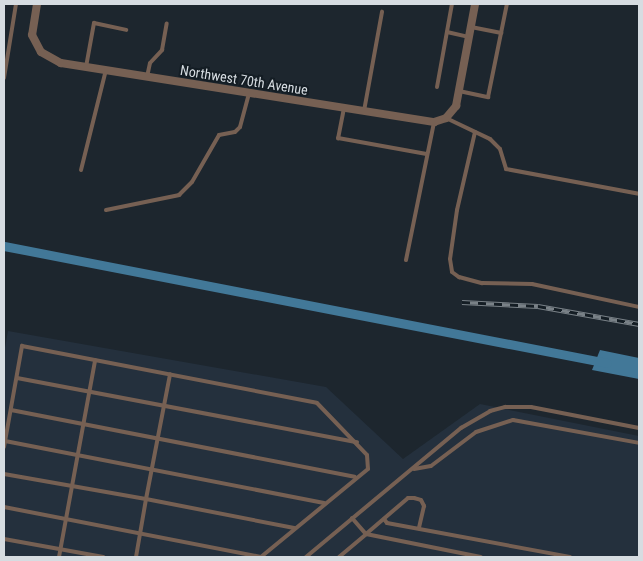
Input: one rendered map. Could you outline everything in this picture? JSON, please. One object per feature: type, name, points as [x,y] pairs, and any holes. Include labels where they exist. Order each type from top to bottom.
[{"type":"street","name":"Northwest 70th Avenue","points":[[37,4],[32,34],[41,52],[61,63],[434,122],[446,118]]},
{"type":"street","points":[[446,118],[456,106],[476,4]]},
{"type":"lane","points":[[4,78],[16,4]]},
{"type":"lane","points":[[436,87],[452,4]]},
{"type":"lane","points":[[459,91],[488,97],[507,4]]},
{"type":"lane","points":[[364,111],[382,12]]},
{"type":"lane","points":[[86,67],[94,23],[126,30]]},
{"type":"lane","points":[[148,77],[150,63],[162,50],[167,23]]},
{"type":"lane","points":[[471,27],[501,33]]},
{"type":"lane","points":[[447,32],[469,37]]},
{"type":"lane","points":[[81,170],[106,70]]},
{"type":"lane","points":[[106,210],[179,195],[192,182],[219,135],[235,132],[240,127],[249,93]]},
{"type":"lane","points":[[344,108],[338,138],[427,154]]},
{"type":"lane","points":[[446,118],[476,132],[496,145],[506,169],[639,194]]},
{"type":"lane","points":[[406,260],[434,122]]},
{"type":"lane","points":[[476,132],[457,210],[450,259],[452,272],[459,277],[482,283],[532,284],[639,307]]},
{"type":"lane","points":[[4,447],[22,346],[318,403],[367,454],[368,469],[355,477],[262,557],[4,508]]},
{"type":"lane","points":[[59,557],[95,360]]},
{"type":"lane","points":[[136,557],[170,374]]},
{"type":"lane","points":[[16,378],[357,442]]},
{"type":"lane","points":[[306,557],[461,428],[490,411],[505,407],[531,407],[639,428]]},
{"type":"lane","points":[[11,410],[84,422],[355,477]]},
{"type":"lane","points":[[411,469],[431,466],[476,432],[513,420],[639,442]]},
{"type":"lane","points":[[5,441],[324,503]]},
{"type":"lane","points":[[4,474],[294,528]]},
{"type":"lane","points":[[338,557],[408,498],[418,499],[424,506],[419,528]]},
{"type":"lane","points":[[352,518],[366,534],[481,557]]},
{"type":"lane","points":[[384,519],[388,523],[570,557]]},
{"type":"lane","points":[[4,539],[103,557]]},
{"type":"shaded area","points":[[8,331],[326,387],[403,459],[480,404],[639,436],[639,557],[4,557],[4,353]]},
{"type":"water","points":[[600,350],[639,358],[639,379],[592,370]]},
{"type":"waterway","points":[[4,246],[607,363]]},
{"type":"railway","points":[[462,302],[538,306],[639,324]]}]
